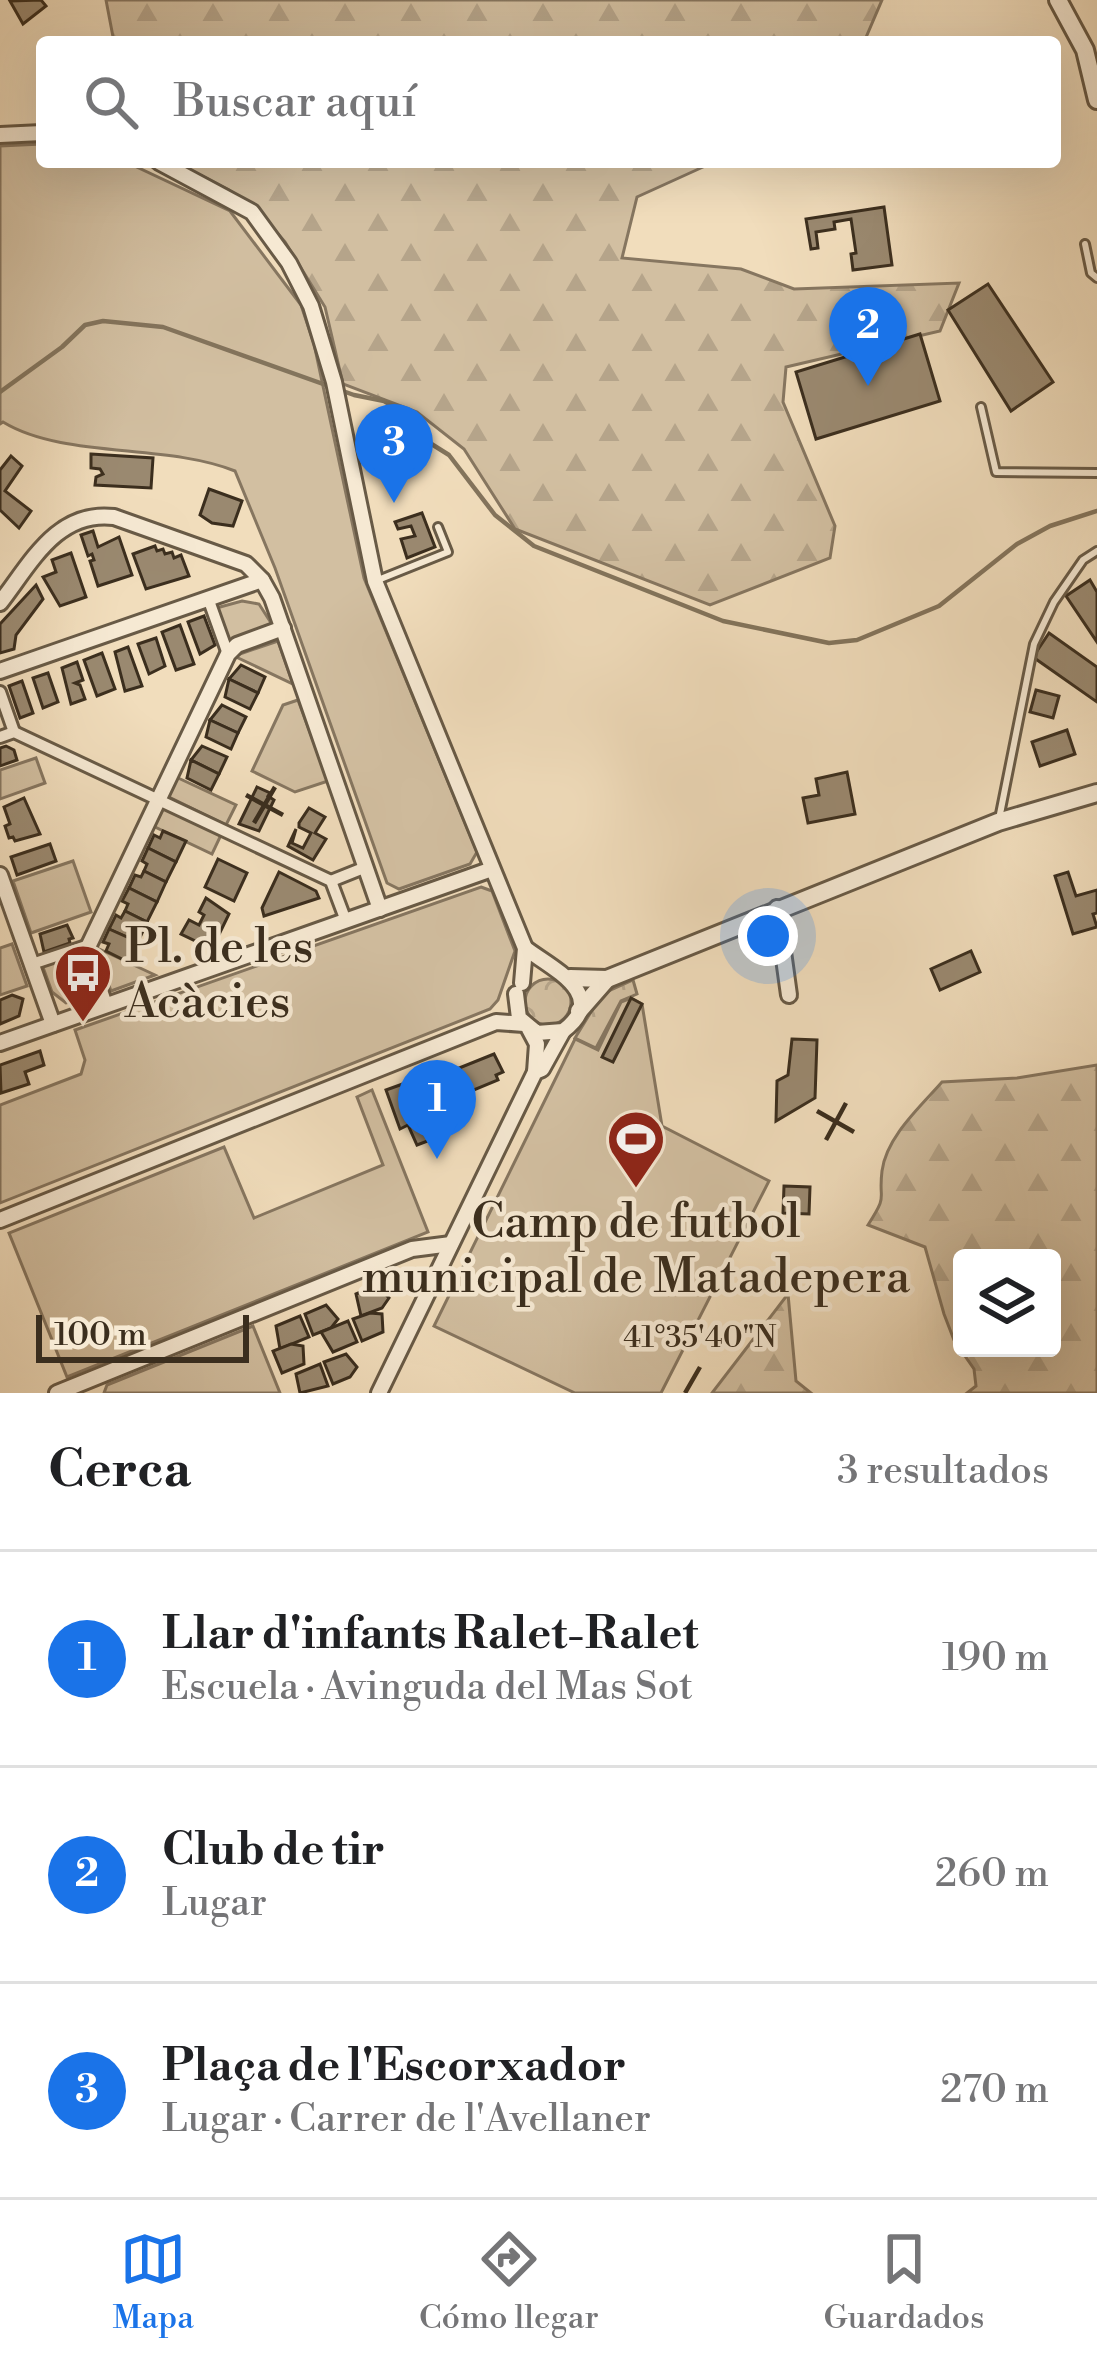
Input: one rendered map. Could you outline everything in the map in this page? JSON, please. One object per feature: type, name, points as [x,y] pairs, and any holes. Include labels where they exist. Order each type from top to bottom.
[{"type":"street","points":[[1058,0],[1085,50],[1097,100]]},
{"type":"street","points":[[0,135],[36,133]]},
{"type":"street","points":[[171,168],[252,212],[311,306],[334,382],[375,581],[525,948],[516,1010],[538,1049],[535,1072],[379,1393]]},
{"type":"street","points":[[0,603],[61,527],[91,515],[114,517],[246,563],[262,580],[283,628],[380,909]]},
{"type":"street","points":[[0,671],[262,580]]},
{"type":"street","points":[[208,598],[228,654]]},
{"type":"street","points":[[105,1005],[88,958],[89,945],[228,654],[237,645],[283,628]]},
{"type":"street","points":[[0,692],[14,732]]},
{"type":"street","points":[[0,737],[14,732],[331,881],[346,921]]},
{"type":"street","points":[[535,1072],[542,1069],[562,1031],[607,979],[998,822],[1097,793]]},
{"type":"street","points":[[331,881],[366,867]]},
{"type":"street","points":[[0,1043],[492,869]]},
{"type":"street","points":[[1,879],[53,1024]]},
{"type":"street","points":[[777,908],[789,995]]},
{"type":"street","points":[[32,964],[89,945]]},
{"type":"street","points":[[525,948],[579,993],[579,1011]]},
{"type":"street","points":[[496,1022],[533,973],[607,979]]},
{"type":"street","points":[[0,1220],[496,1022],[545,1035],[562,1031]]},
{"type":"street","points":[[57,1393],[83,1388],[412,1250],[451,1244]]},
{"type":"lane","points":[[1085,244],[1091,273],[1097,278]]},
{"type":"lane","points":[[981,407],[996,472],[1097,473]]},
{"type":"lane","points":[[375,581],[448,552],[438,527]]},
{"type":"lane","points":[[998,822],[1034,644],[1054,602],[1083,560],[1097,551]]},
{"type":"green space","points":[[106,0],[882,0],[867,36],[113,36]]},
{"type":"green space","points":[[36,144],[36,168],[139,168],[230,211],[301,305],[314,344],[364,578],[477,852],[470,864],[399,889],[387,883],[275,568],[235,471],[178,457],[55,441],[0,424],[0,146]]},
{"type":"green space","points":[[187,168],[701,168],[637,197],[622,258],[741,269],[794,289],[959,283],[940,331],[786,367],[783,402],[835,526],[830,558],[710,605],[515,529],[464,449],[417,412],[343,384],[325,307],[285,242],[260,213]]},
{"type":"green space","points":[[242,601],[259,604],[273,626],[229,641],[209,610]]},
{"type":"green space","points":[[278,641],[293,684],[234,656]]},
{"type":"green space","points":[[298,700],[328,781],[295,792],[252,771],[283,705]]},
{"type":"green space","points":[[36,758],[45,783],[0,799],[0,770]]},
{"type":"green space","points":[[176,777],[236,805],[226,825],[167,796]]},
{"type":"green space","points":[[162,806],[221,835],[212,854],[153,826]]},
{"type":"green space","points":[[73,861],[91,912],[31,933],[13,881]]},
{"type":"green space","points":[[481,887],[492,891],[515,951],[498,1000],[490,1009],[0,1203],[0,1105],[81,1074],[85,1060],[75,1030]]},
{"type":"green space","points":[[12,944],[27,986],[0,995],[0,948]]},
{"type":"green space","points":[[95,947],[155,975],[111,991]]},
{"type":"green space","points":[[80,951],[96,996],[66,1003],[52,992],[40,959]]},
{"type":"green space","points":[[548,979],[564,986],[571,1002],[564,1018],[548,1025],[532,1018],[525,1002],[532,986]]},
{"type":"green space","points":[[633,980],[637,994],[621,1001],[596,1048],[575,1038],[602,994]]},
{"type":"green space","points":[[631,998],[642,1004],[662,1126],[769,1181],[661,1393],[575,1393],[434,1326],[575,1039],[598,1050],[621,1002]]},
{"type":"green space","points":[[1097,1065],[1097,1393],[967,1393],[976,1386],[974,1369],[966,1357],[1061,1357],[1061,1249],[953,1249],[953,1337],[925,1247],[868,1225],[881,1202],[882,1171],[890,1146],[942,1082],[1017,1078]]},
{"type":"green space","points":[[372,1090],[428,1232],[67,1377],[9,1233],[224,1147],[254,1218],[383,1165],[357,1097]]},
{"type":"green space","points":[[788,1294],[796,1381],[811,1393],[712,1393]]},
{"type":"green space","points":[[253,1326],[280,1393],[104,1393],[107,1385]]},
{"type":"building","points":[[41,0],[46,6],[23,24],[10,1]]},
{"type":"building","points":[[884,207],[892,265],[853,270],[851,254],[856,253],[851,219],[834,222],[835,229],[816,232],[818,248],[811,249],[806,219]]},
{"type":"building","points":[[988,284],[1053,382],[1011,411],[948,310]]},
{"type":"building","points":[[920,334],[940,401],[816,439],[796,372]]},
{"type":"building","points":[[91,454],[153,458],[151,488],[95,485],[96,477],[103,474],[91,468]]},
{"type":"building","points":[[11,456],[22,466],[5,491],[31,511],[19,528],[0,510],[0,470]]},
{"type":"building","points":[[209,489],[242,501],[233,526],[212,523],[200,515]]},
{"type":"building","points":[[422,513],[435,547],[407,558],[401,539],[415,536],[411,526],[398,529],[395,522]]},
{"type":"building","points":[[93,531],[98,547],[119,537],[132,575],[98,586],[92,554],[88,556],[81,535]]},
{"type":"building","points":[[155,546],[165,554],[172,552],[174,558],[181,555],[189,576],[146,589],[133,554]]},
{"type":"building","points":[[71,553],[86,597],[60,606],[43,577],[56,572],[52,560]]},
{"type":"building","points":[[1090,580],[1097,592],[1097,642],[1066,596]]},
{"type":"building","points":[[36,585],[43,599],[16,635],[14,649],[0,653],[0,624]]},
{"type":"building","points":[[204,616],[215,645],[200,654],[188,622]]},
{"type":"building","points":[[180,625],[194,664],[176,670],[162,632]]},
{"type":"building","points":[[1049,633],[1097,667],[1097,702],[1033,657]]},
{"type":"building","points":[[156,638],[165,666],[149,674],[138,644]]},
{"type":"building","points":[[128,647],[142,686],[125,691],[115,652]]},
{"type":"building","points":[[102,653],[115,689],[97,696],[84,660]]},
{"type":"building","points":[[77,662],[83,680],[75,683],[85,699],[71,704],[62,668]]},
{"type":"building","points":[[241,665],[265,677],[258,693],[229,679]]},
{"type":"building","points":[[48,673],[58,702],[43,708],[33,678]]},
{"type":"building","points":[[229,679],[258,693],[250,709],[225,697]]},
{"type":"building","points":[[22,681],[33,713],[20,718],[9,686]]},
{"type":"building","points":[[1036,690],[1059,696],[1053,718],[1030,712]]},
{"type":"building","points":[[222,705],[246,717],[238,733],[210,720]]},
{"type":"building","points":[[210,720],[238,733],[231,749],[206,737]]},
{"type":"building","points":[[1067,730],[1075,754],[1040,766],[1032,742]]},
{"type":"building","points":[[202,746],[227,757],[219,774],[191,760]]},
{"type":"building","points":[[0,748],[14,750],[17,760],[0,766]]},
{"type":"building","points":[[191,760],[219,774],[211,790],[187,778]]},
{"type":"building","points":[[847,772],[855,814],[808,823],[803,798],[819,795],[816,779]]},
{"type":"building","points":[[257,787],[274,800],[259,831],[239,824]]},
{"type":"building","points":[[24,798],[40,834],[15,841],[5,826],[10,824],[4,807]]},
{"type":"building","points":[[309,808],[325,817],[315,833],[326,839],[313,860],[288,846],[296,829],[292,843],[303,848],[311,833],[299,823]]},
{"type":"building","points":[[163,831],[186,841],[176,862],[148,848],[154,835],[160,838]]},
{"type":"building","points":[[50,844],[56,861],[17,875],[11,857]]},
{"type":"building","points":[[148,848],[176,862],[166,882],[144,871],[147,864],[142,861]]},
{"type":"building","points":[[218,859],[247,873],[234,901],[205,887]]},
{"type":"building","points":[[144,871],[166,882],[157,902],[129,888],[135,875],[141,877]]},
{"type":"building","points":[[279,872],[316,891],[319,898],[264,916],[262,908]]},
{"type":"building","points":[[1068,872],[1076,896],[1097,890],[1097,913],[1093,914],[1097,927],[1073,934],[1055,876]]},
{"type":"building","points":[[129,888],[157,902],[147,922],[125,911],[128,904],[122,901]]},
{"type":"building","points":[[206,898],[229,914],[212,949],[181,934],[189,920],[199,925]]},
{"type":"building","points":[[125,911],[147,922],[138,942],[109,929],[116,915],[121,918]]},
{"type":"building","points":[[67,925],[73,938],[70,943],[44,952],[40,934]]},
{"type":"building","points":[[109,929],[138,942],[128,962],[106,951],[109,944],[103,942]]},
{"type":"building","points":[[971,951],[980,972],[940,990],[931,969]]},
{"type":"building","points":[[12,995],[23,999],[19,1016],[0,1024],[0,1000]]},
{"type":"building","points":[[631,998],[642,1004],[613,1062],[602,1057]]},
{"type":"building","points":[[792,1039],[817,1040],[815,1098],[776,1121],[777,1081],[788,1075]]},
{"type":"building","points":[[40,1051],[44,1065],[25,1072],[29,1084],[1,1093],[0,1065]]},
{"type":"building","points":[[494,1054],[503,1072],[496,1075],[498,1080],[430,1108],[441,1136],[417,1145],[408,1125],[400,1129],[386,1090],[425,1076],[427,1081]]},
{"type":"building","points":[[784,1186],[810,1187],[809,1214],[783,1213]]},
{"type":"building","points":[[377,1285],[389,1298],[382,1308],[361,1316],[356,1294]]},
{"type":"building","points":[[326,1305],[338,1319],[331,1328],[313,1335],[305,1314]]},
{"type":"building","points":[[382,1314],[383,1332],[362,1341],[353,1319]]},
{"type":"building","points":[[300,1316],[309,1337],[280,1349],[276,1326]]},
{"type":"building","points":[[348,1321],[357,1342],[333,1352],[321,1332]]},
{"type":"building","points":[[291,1344],[303,1346],[304,1364],[282,1373],[273,1351]]},
{"type":"building","points":[[346,1354],[357,1367],[350,1377],[333,1384],[324,1362]]},
{"type":"building","points":[[320,1364],[328,1386],[300,1393],[296,1374]]},
{"type":"waterway","points":[[0,392],[85,325],[103,321],[163,327],[396,408],[406,428],[449,455],[495,515],[534,546],[723,621],[829,643],[857,640],[939,606],[1017,544],[1050,526],[1097,511]]},
{"type":"place","name":"Club de tir","points":[[868,386]]},
{"type":"place","name":"Plaça de l'Escorxador","points":[[394,503]]},
{"type":"place","name":"Pl. de les Acàcies","points":[[83,1024]]},
{"type":"place","name":"Llar d'infants Ralet-Ralet","points":[[437,1159]]},
{"type":"place","name":"Camp de futbol municipal de Matadepera","points":[[636,1190]]}]
